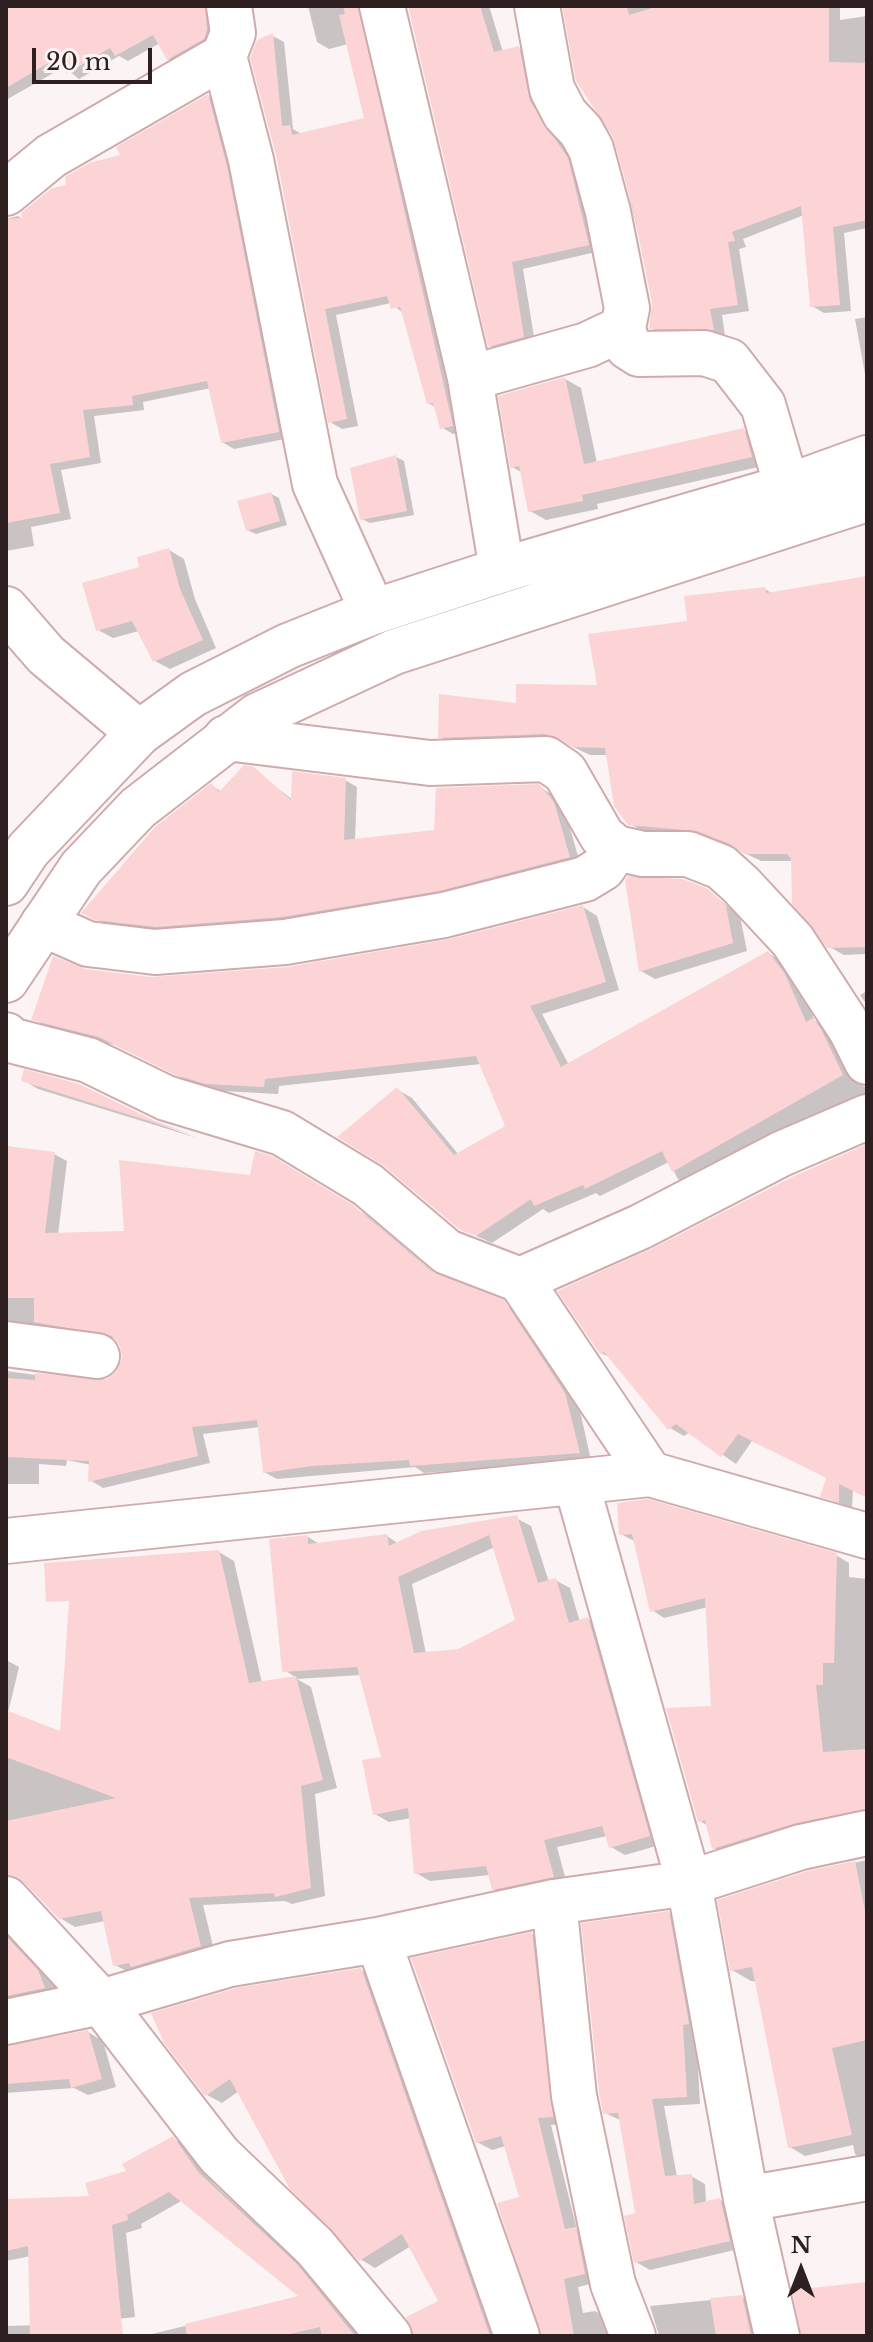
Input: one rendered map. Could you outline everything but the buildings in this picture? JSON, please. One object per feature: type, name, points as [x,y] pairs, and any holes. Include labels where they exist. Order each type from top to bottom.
[{"type":"street","points":[[229,6],[233,33],[224,56],[251,160],[315,484],[373,612]]},
{"type":"street","points":[[382,6],[470,378],[502,570]]},
{"type":"street","points":[[537,6],[552,89],[565,114],[581,131],[591,149],[608,212],[627,308],[623,328],[628,347],[639,354],[704,353],[729,361],[763,405],[787,487]]},
{"type":"street","points":[[6,193],[51,156],[224,56]]},
{"type":"street","points":[[470,378],[587,345],[623,328]]},
{"type":"street","points":[[6,883],[28,850],[139,733],[193,694],[288,646],[373,612],[502,570],[787,487],[867,458]]},
{"type":"street","points":[[6,980],[81,868],[138,808],[257,716],[394,652],[867,499]]},
{"type":"street","points":[[6,609],[46,655],[139,733]]},
{"type":"street","points":[[226,738],[430,763],[546,759],[565,772],[602,836],[616,848],[643,854],[688,854],[721,867],[793,941],[851,1030],[867,1062]]},
{"type":"street","points":[[43,924],[88,944],[155,952],[285,942],[444,915],[585,879],[603,868],[616,848]]},
{"type":"street","points":[[6,1035],[10,1040],[88,1060],[166,1098],[282,1133],[368,1185],[447,1252],[520,1280],[650,1474]]},
{"type":"street","points":[[520,1280],[640,1227],[781,1154],[867,1117]]},
{"type":"street","points":[[6,1344],[97,1356]]},
{"type":"street","points":[[6,1541],[650,1474],[867,1536]]},
{"type":"street","points":[[576,1482],[689,1883],[746,2199],[777,2336]]},
{"type":"street","points":[[6,2022],[101,2002],[230,1964],[378,1940],[554,1902],[689,1883],[801,1847],[867,1833]]},
{"type":"street","points":[[6,1899],[101,2002],[219,2155],[315,2247],[389,2336]]},
{"type":"street","points":[[554,1902],[574,2096],[613,2284],[633,2336]]},
{"type":"street","points":[[378,1940],[517,2336]]},
{"type":"street","points":[[746,2199],[867,2178]]}]
